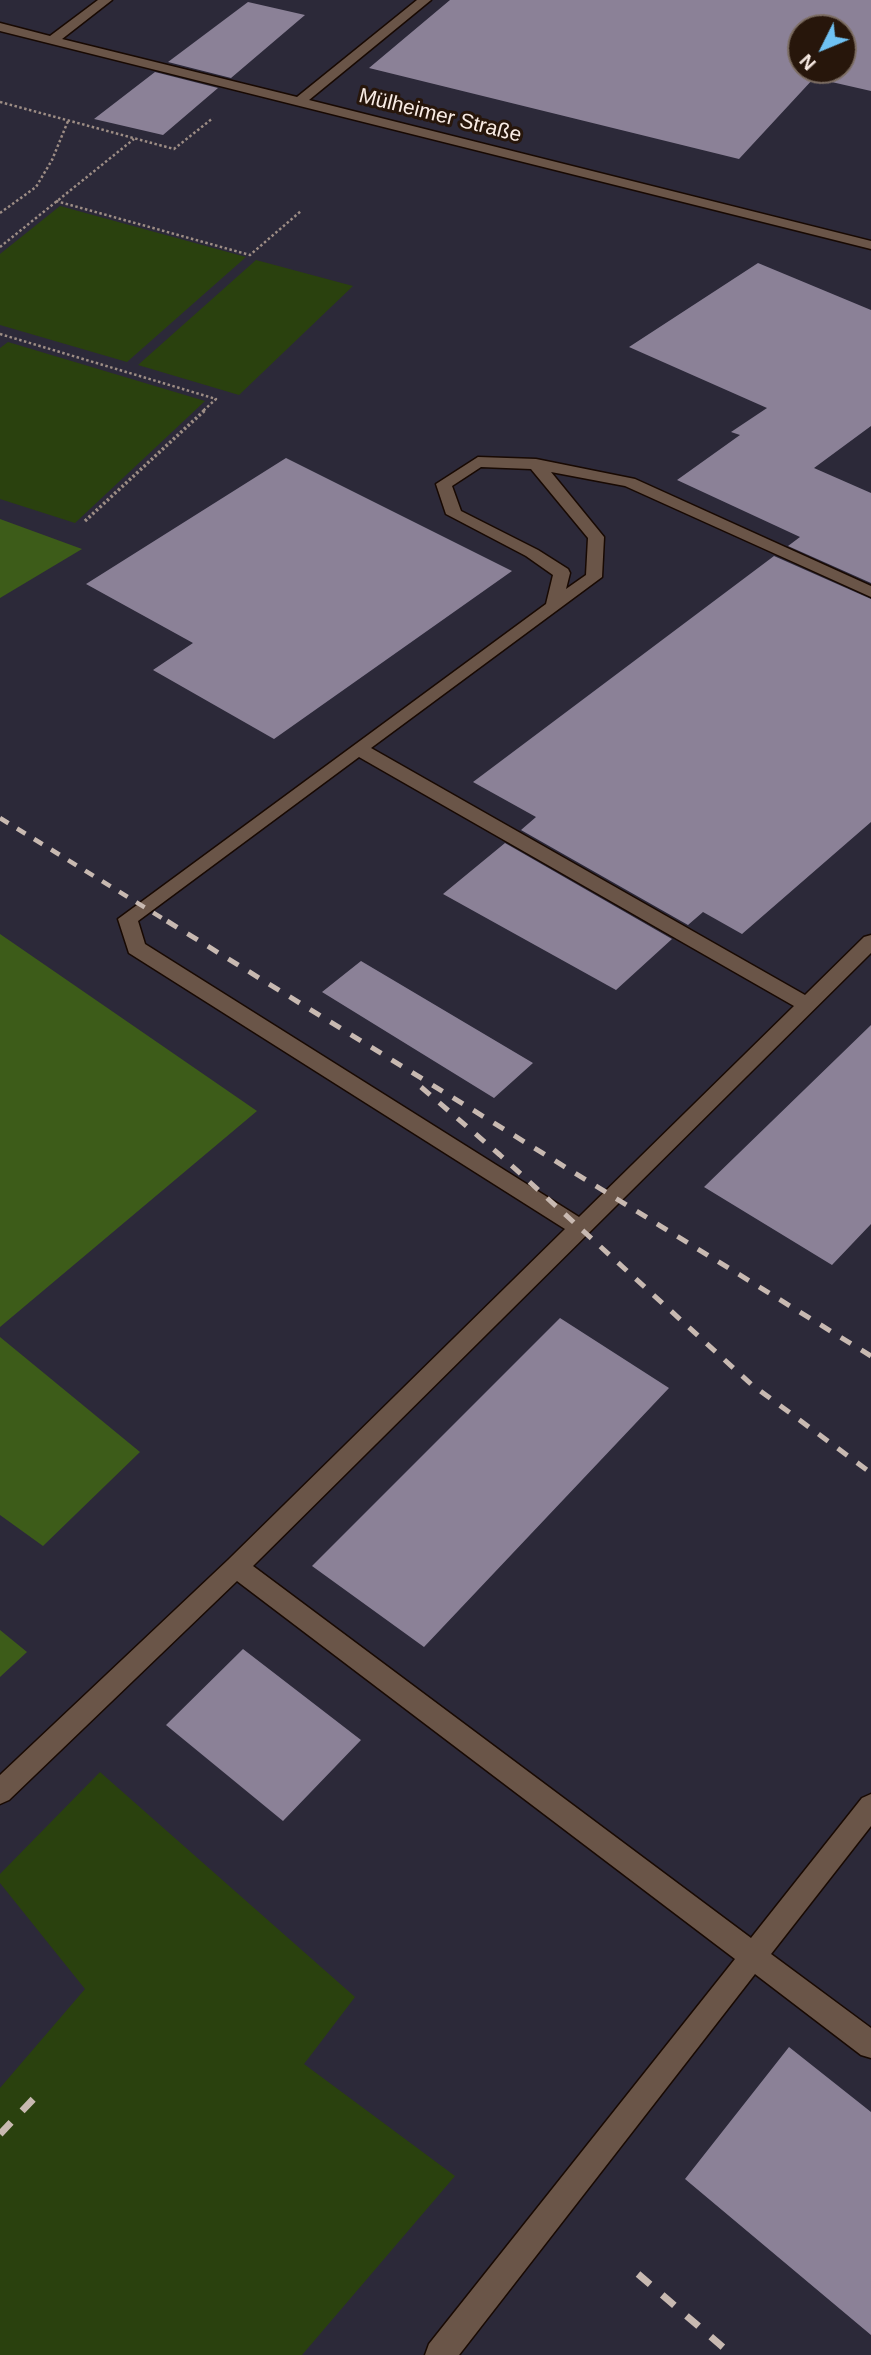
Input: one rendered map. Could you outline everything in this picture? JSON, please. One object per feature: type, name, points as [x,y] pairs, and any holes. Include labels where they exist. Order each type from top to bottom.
[{"type":"street","points":[[54,39],[106,0]]},
{"type":"street","points":[[299,102],[425,0]]},
{"type":"street","name":"Mülheimer Straße","points":[[0,27],[871,245]]},
{"type":"street","points":[[554,606],[562,573],[532,553],[454,514],[444,484],[478,462],[536,464],[629,482],[871,592]]},
{"type":"street","points":[[536,464],[596,537],[594,577],[128,919],[136,948],[580,1228]]},
{"type":"street","points":[[358,749],[805,1004]]},
{"type":"street","points":[[0,1791],[236,1567],[805,1004],[871,942]]},
{"type":"street","points":[[236,1567],[871,2045]]},
{"type":"street","points":[[440,2355],[871,1806]]},
{"type":"path","points":[[0,102],[174,149],[249,89]]},
{"type":"path","points":[[0,213],[36,187],[52,160],[68,121]]},
{"type":"path","points":[[0,247],[134,138]]},
{"type":"path","points":[[56,201],[250,255],[301,211]]},
{"type":"path","points":[[1,336],[216,399],[85,521]]},
{"type":"shaded area","points":[[0,0],[871,0],[871,2355],[0,2355]]},
{"type":"green space","points":[[60,206],[246,257],[127,362],[0,325],[0,254]]},
{"type":"green space","points":[[256,260],[353,286],[239,395],[138,365]]},
{"type":"green space","points":[[8,342],[205,401],[75,523],[0,499],[0,348]]},
{"type":"green space","points":[[0,519],[82,549],[0,598]]},
{"type":"green space","points":[[0,934],[257,1111],[0,1327]]},
{"type":"green space","points":[[0,1337],[140,1452],[43,1546],[0,1515]]},
{"type":"green space","points":[[0,1630],[27,1652],[0,1677]]},
{"type":"green space","points":[[100,1772],[355,1997],[304,2064],[455,2176],[302,2355],[0,2355],[0,2088],[85,1989],[0,1883],[0,1874]]},
{"type":"building","points":[[450,0],[871,0],[871,91],[840,84],[857,84],[857,14],[787,14],[787,84],[808,84],[739,159],[369,68]]},
{"type":"building","points":[[248,2],[305,15],[231,78],[168,62]]},
{"type":"building","points":[[155,72],[218,88],[163,135],[94,119]]},
{"type":"building","points":[[758,263],[871,310],[871,426],[814,468],[871,493],[871,583],[788,546],[800,537],[677,480],[740,435],[731,432],[767,408],[629,347]]},
{"type":"building","points":[[286,458],[512,571],[274,739],[153,670],[193,643],[86,584]]},
{"type":"building","points":[[774,556],[871,599],[871,822],[742,934],[703,912],[688,925],[521,830],[536,817],[473,782]]},
{"type":"building","points":[[505,843],[672,939],[616,990],[443,894]]},
{"type":"building","points":[[361,961],[533,1063],[494,1098],[322,992]]},
{"type":"building","points":[[871,1025],[871,1224],[832,1265],[704,1187]]},
{"type":"building","points":[[560,1318],[669,1388],[424,1647],[312,1566]]},
{"type":"building","points":[[243,1649],[361,1740],[283,1821],[166,1725]]},
{"type":"building","points":[[789,2047],[871,2112],[871,2335],[685,2179]]},
{"type":"railway","points":[[0,818],[170,923]]},
{"type":"railway","points":[[167,921],[871,1356]]},
{"type":"railway","points":[[421,1087],[500,1155],[751,1384],[871,1473]]},
{"type":"railway","points":[[0,2134],[42,2090]]},
{"type":"railway","points":[[638,2274],[732,2355]]}]
